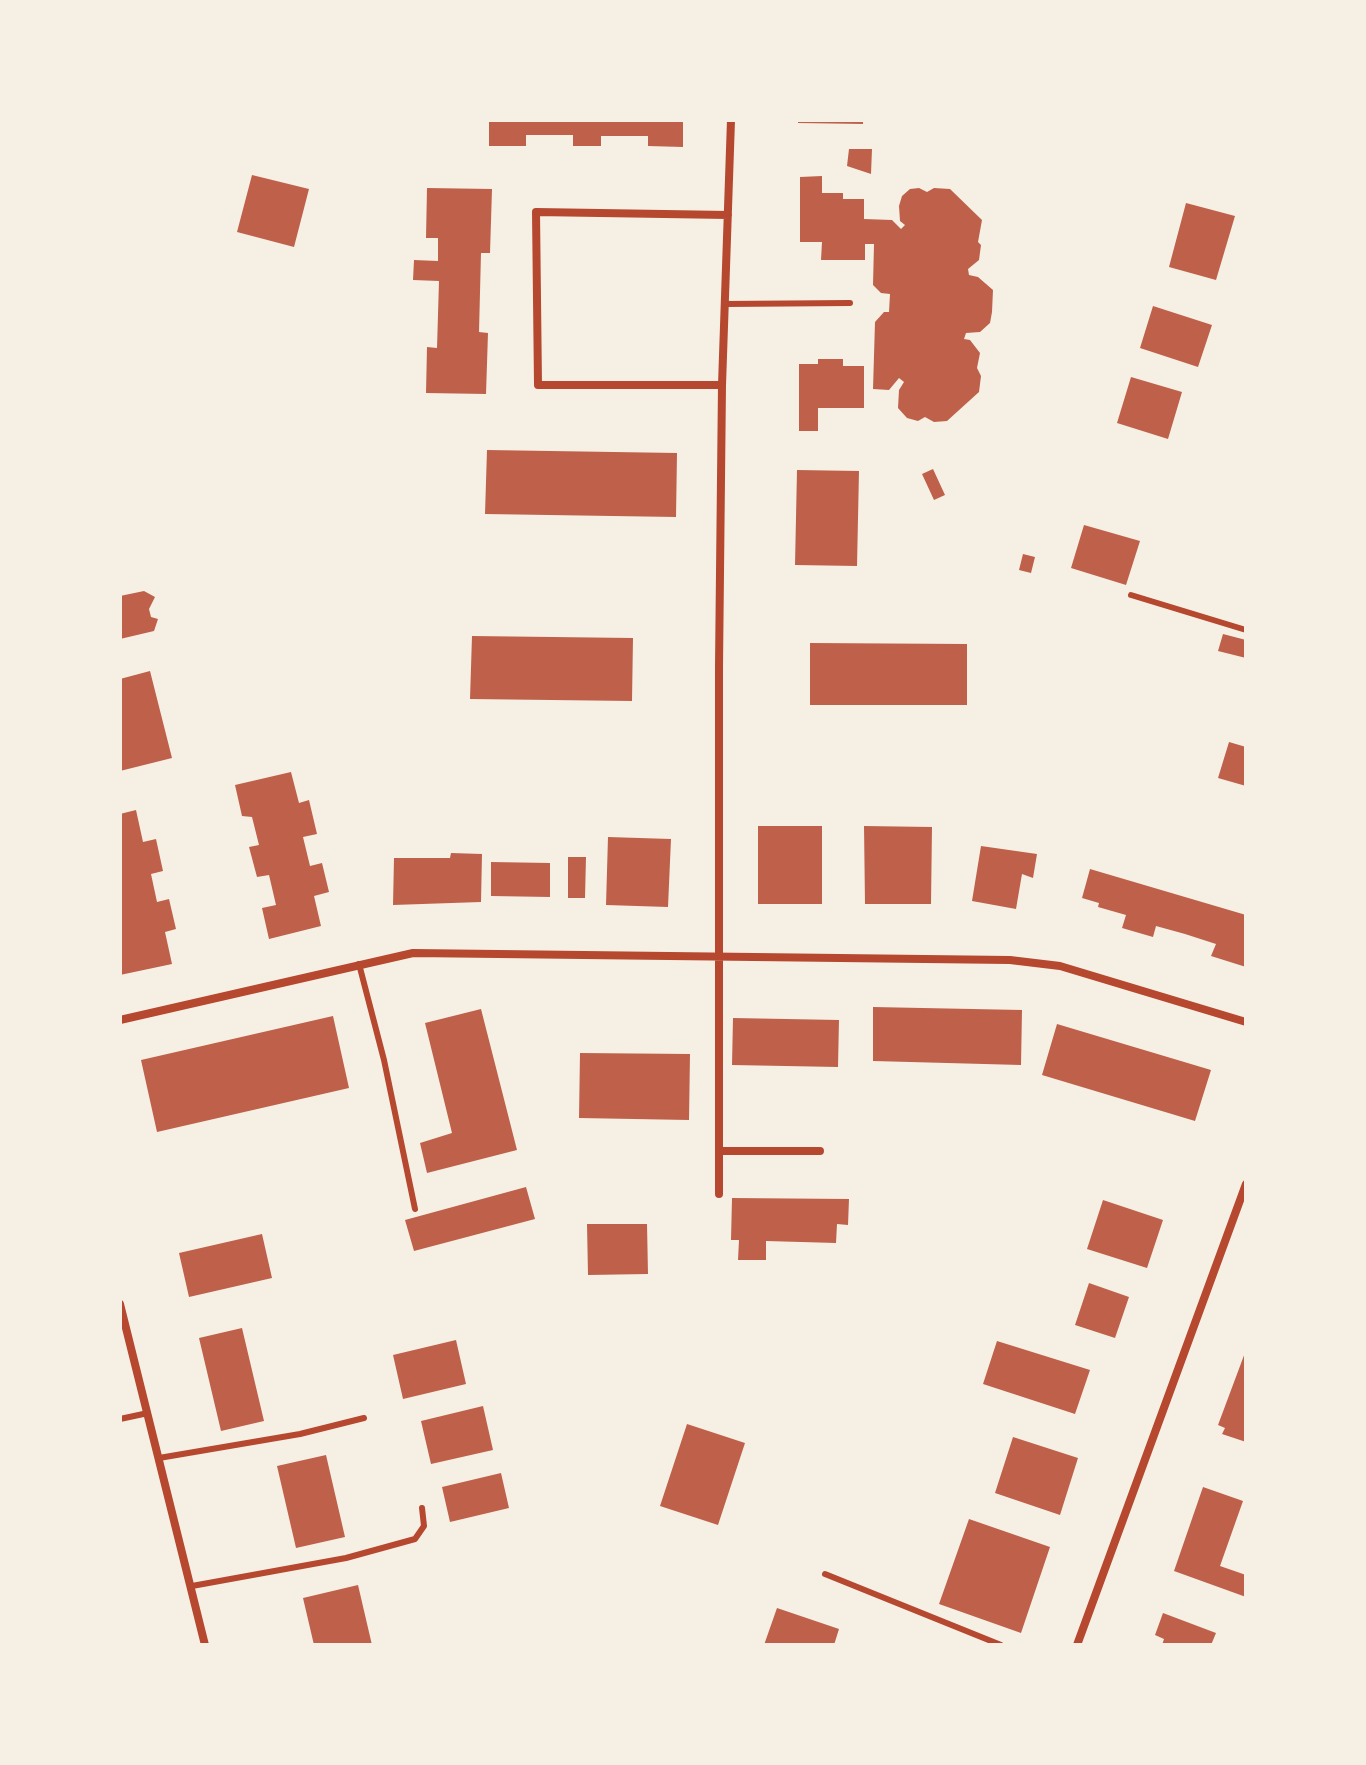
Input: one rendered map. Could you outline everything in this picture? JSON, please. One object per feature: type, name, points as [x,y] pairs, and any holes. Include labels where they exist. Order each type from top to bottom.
[{"type":"street","points":[[719,1194],[722,385],[731,120]]},
{"type":"street","points":[[722,385],[538,385],[536,212],[728,215]]},
{"type":"street","points":[[120,1020],[413,953],[1010,960],[1060,966],[1246,1022]]},
{"type":"street","points":[[719,1151],[820,1151]]},
{"type":"street","points":[[1077,1645],[1246,1184]]},
{"type":"street","points":[[120,1304],[205,1645]]},
{"type":"lane","points":[[725,304],[850,303]]},
{"type":"lane","points":[[1131,595],[1246,630]]},
{"type":"lane","points":[[359,964],[384,1060],[415,1209]]},
{"type":"lane","points":[[120,1419],[148,1413]]},
{"type":"lane","points":[[159,1458],[229,1448],[364,1418]]},
{"type":"lane","points":[[192,1586],[346,1558],[415,1539],[424,1526],[422,1508]]},
{"type":"lane","points":[[825,1574],[1001,1645]]},
{"type":"building","points":[[489,120],[683,120],[683,147],[648,146],[648,136],[601,136],[601,146],[573,146],[573,135],[526,135],[526,146],[489,146]]},
{"type":"building","points":[[798,120],[863,120],[863,124],[798,123]]},
{"type":"building","points":[[849,149],[872,149],[871,174],[847,166]]},
{"type":"building","points":[[252,175],[309,189],[294,247],[237,232]]},
{"type":"building","points":[[822,176],[822,193],[843,193],[843,199],[864,199],[864,219],[892,220],[901,229],[905,225],[900,221],[902,196],[910,189],[919,188],[927,192],[934,188],[950,189],[982,220],[979,260],[968,269],[969,275],[978,277],[993,290],[992,312],[990,323],[980,332],[966,333],[964,339],[970,340],[980,353],[977,368],[981,376],[979,392],[947,421],[907,418],[898,408],[899,390],[904,382],[899,378],[889,390],[873,389],[875,322],[884,312],[889,312],[890,294],[881,293],[873,285],[874,244],[865,244],[865,260],[821,260],[822,242],[800,242],[800,177]]},
{"type":"building","points":[[427,188],[492,189],[490,253],[481,253],[479,332],[488,333],[486,394],[426,393],[427,347],[437,348],[439,281],[413,280],[414,260],[438,261],[438,238],[426,238]]},
{"type":"building","points":[[1186,203],[1235,216],[1216,280],[1169,267]]},
{"type":"building","points":[[1153,306],[1212,325],[1198,367],[1140,348]]},
{"type":"building","points":[[818,359],[843,359],[843,366],[864,366],[864,408],[818,408],[818,431],[799,431],[799,364],[818,364]]},
{"type":"building","points":[[1131,377],[1182,392],[1168,439],[1117,423]]},
{"type":"building","points":[[487,450],[677,453],[676,517],[485,514]]},
{"type":"building","points":[[933,469],[945,495],[934,500],[922,474]]},
{"type":"building","points":[[797,470],[859,471],[857,566],[795,565]]},
{"type":"building","points":[[1084,525],[1140,541],[1126,585],[1071,568]]},
{"type":"building","points":[[1023,554],[1035,557],[1031,573],[1019,570]]},
{"type":"building","points":[[144,591],[155,597],[149,609],[151,617],[158,619],[154,631],[120,639],[120,596]]},
{"type":"building","points":[[1223,634],[1246,640],[1246,658],[1218,651]]},
{"type":"building","points":[[472,636],[633,638],[632,701],[470,699]]},
{"type":"building","points":[[810,643],[967,644],[967,705],[810,705]]},
{"type":"building","points":[[150,671],[172,758],[120,771],[120,679]]},
{"type":"building","points":[[1229,742],[1246,747],[1246,786],[1218,778]]},
{"type":"building","points":[[291,772],[299,803],[309,800],[317,834],[303,837],[310,866],[322,863],[329,892],[314,896],[321,926],[269,939],[262,908],[276,905],[269,875],[257,877],[249,847],[259,845],[252,817],[242,816],[235,785]]},
{"type":"building","points":[[136,810],[143,842],[156,839],[163,871],[151,874],[157,902],[169,899],[176,929],[165,932],[172,964],[120,975],[120,814]]},
{"type":"building","points":[[758,826],[822,826],[822,904],[758,904]]},
{"type":"building","points":[[864,826],[932,827],[931,904],[865,904]]},
{"type":"building","points":[[608,837],[671,839],[668,907],[606,905]]},
{"type":"building","points":[[981,846],[1037,854],[1033,878],[1022,874],[1016,909],[972,901]]},
{"type":"building","points":[[451,853],[482,854],[481,902],[393,905],[394,858],[450,858]]},
{"type":"building","points":[[568,857],[586,857],[585,898],[568,898]]},
{"type":"building","points":[[491,862],[550,863],[550,897],[491,896]]},
{"type":"building","points":[[1090,869],[1246,915],[1246,967],[1211,956],[1216,944],[1185,934],[1156,926],[1153,937],[1122,928],[1126,915],[1098,907],[1099,903],[1082,898]]},
{"type":"building","points":[[873,1007],[1022,1010],[1021,1065],[873,1061]]},
{"type":"building","points":[[481,1009],[517,1150],[427,1173],[420,1143],[452,1133],[425,1023]]},
{"type":"building","points":[[333,1016],[349,1088],[157,1132],[141,1060]]},
{"type":"building","points":[[733,1018],[839,1020],[838,1067],[732,1065]]},
{"type":"building","points":[[1057,1024],[1211,1070],[1195,1121],[1042,1075]]},
{"type":"building","points":[[580,1053],[690,1054],[689,1120],[579,1118]]},
{"type":"building","points":[[526,1187],[535,1219],[414,1251],[405,1220]]},
{"type":"building","points":[[732,1198],[849,1199],[848,1225],[837,1224],[836,1243],[766,1241],[766,1260],[738,1260],[739,1240],[731,1240]]},
{"type":"building","points":[[1103,1200],[1163,1220],[1147,1268],[1087,1249]]},
{"type":"building","points":[[587,1224],[647,1224],[648,1274],[588,1275]]},
{"type":"building","points":[[262,1234],[272,1278],[189,1297],[179,1253]]},
{"type":"building","points":[[1089,1283],[1129,1297],[1115,1338],[1075,1325]]},
{"type":"building","points":[[242,1328],[264,1421],[221,1431],[199,1338]]},
{"type":"building","points":[[456,1340],[466,1384],[403,1399],[393,1355]]},
{"type":"building","points":[[997,1341],[1090,1370],[1075,1414],[983,1384]]},
{"type":"building","points":[[1246,1350],[1246,1442],[1222,1434],[1225,1428],[1218,1425]]},
{"type":"building","points":[[483,1406],[493,1450],[431,1464],[421,1421]]},
{"type":"building","points":[[687,1424],[745,1443],[718,1525],[660,1506]]},
{"type":"building","points":[[1013,1437],[1078,1458],[1060,1515],[995,1493]]},
{"type":"building","points":[[326,1455],[345,1537],[296,1548],[277,1466]]},
{"type":"building","points":[[501,1473],[509,1508],[450,1522],[442,1487]]},
{"type":"building","points":[[1203,1487],[1243,1501],[1220,1566],[1246,1575],[1246,1597],[1174,1571]]},
{"type":"building","points":[[969,1519],[1050,1547],[1021,1633],[939,1604]]},
{"type":"building","points":[[358,1585],[372,1645],[314,1645],[303,1598]]},
{"type":"building","points":[[777,1608],[839,1629],[834,1645],[764,1645]]},
{"type":"building","points":[[1163,1613],[1216,1633],[1211,1645],[1162,1645],[1164,1639],[1155,1635]]}]
